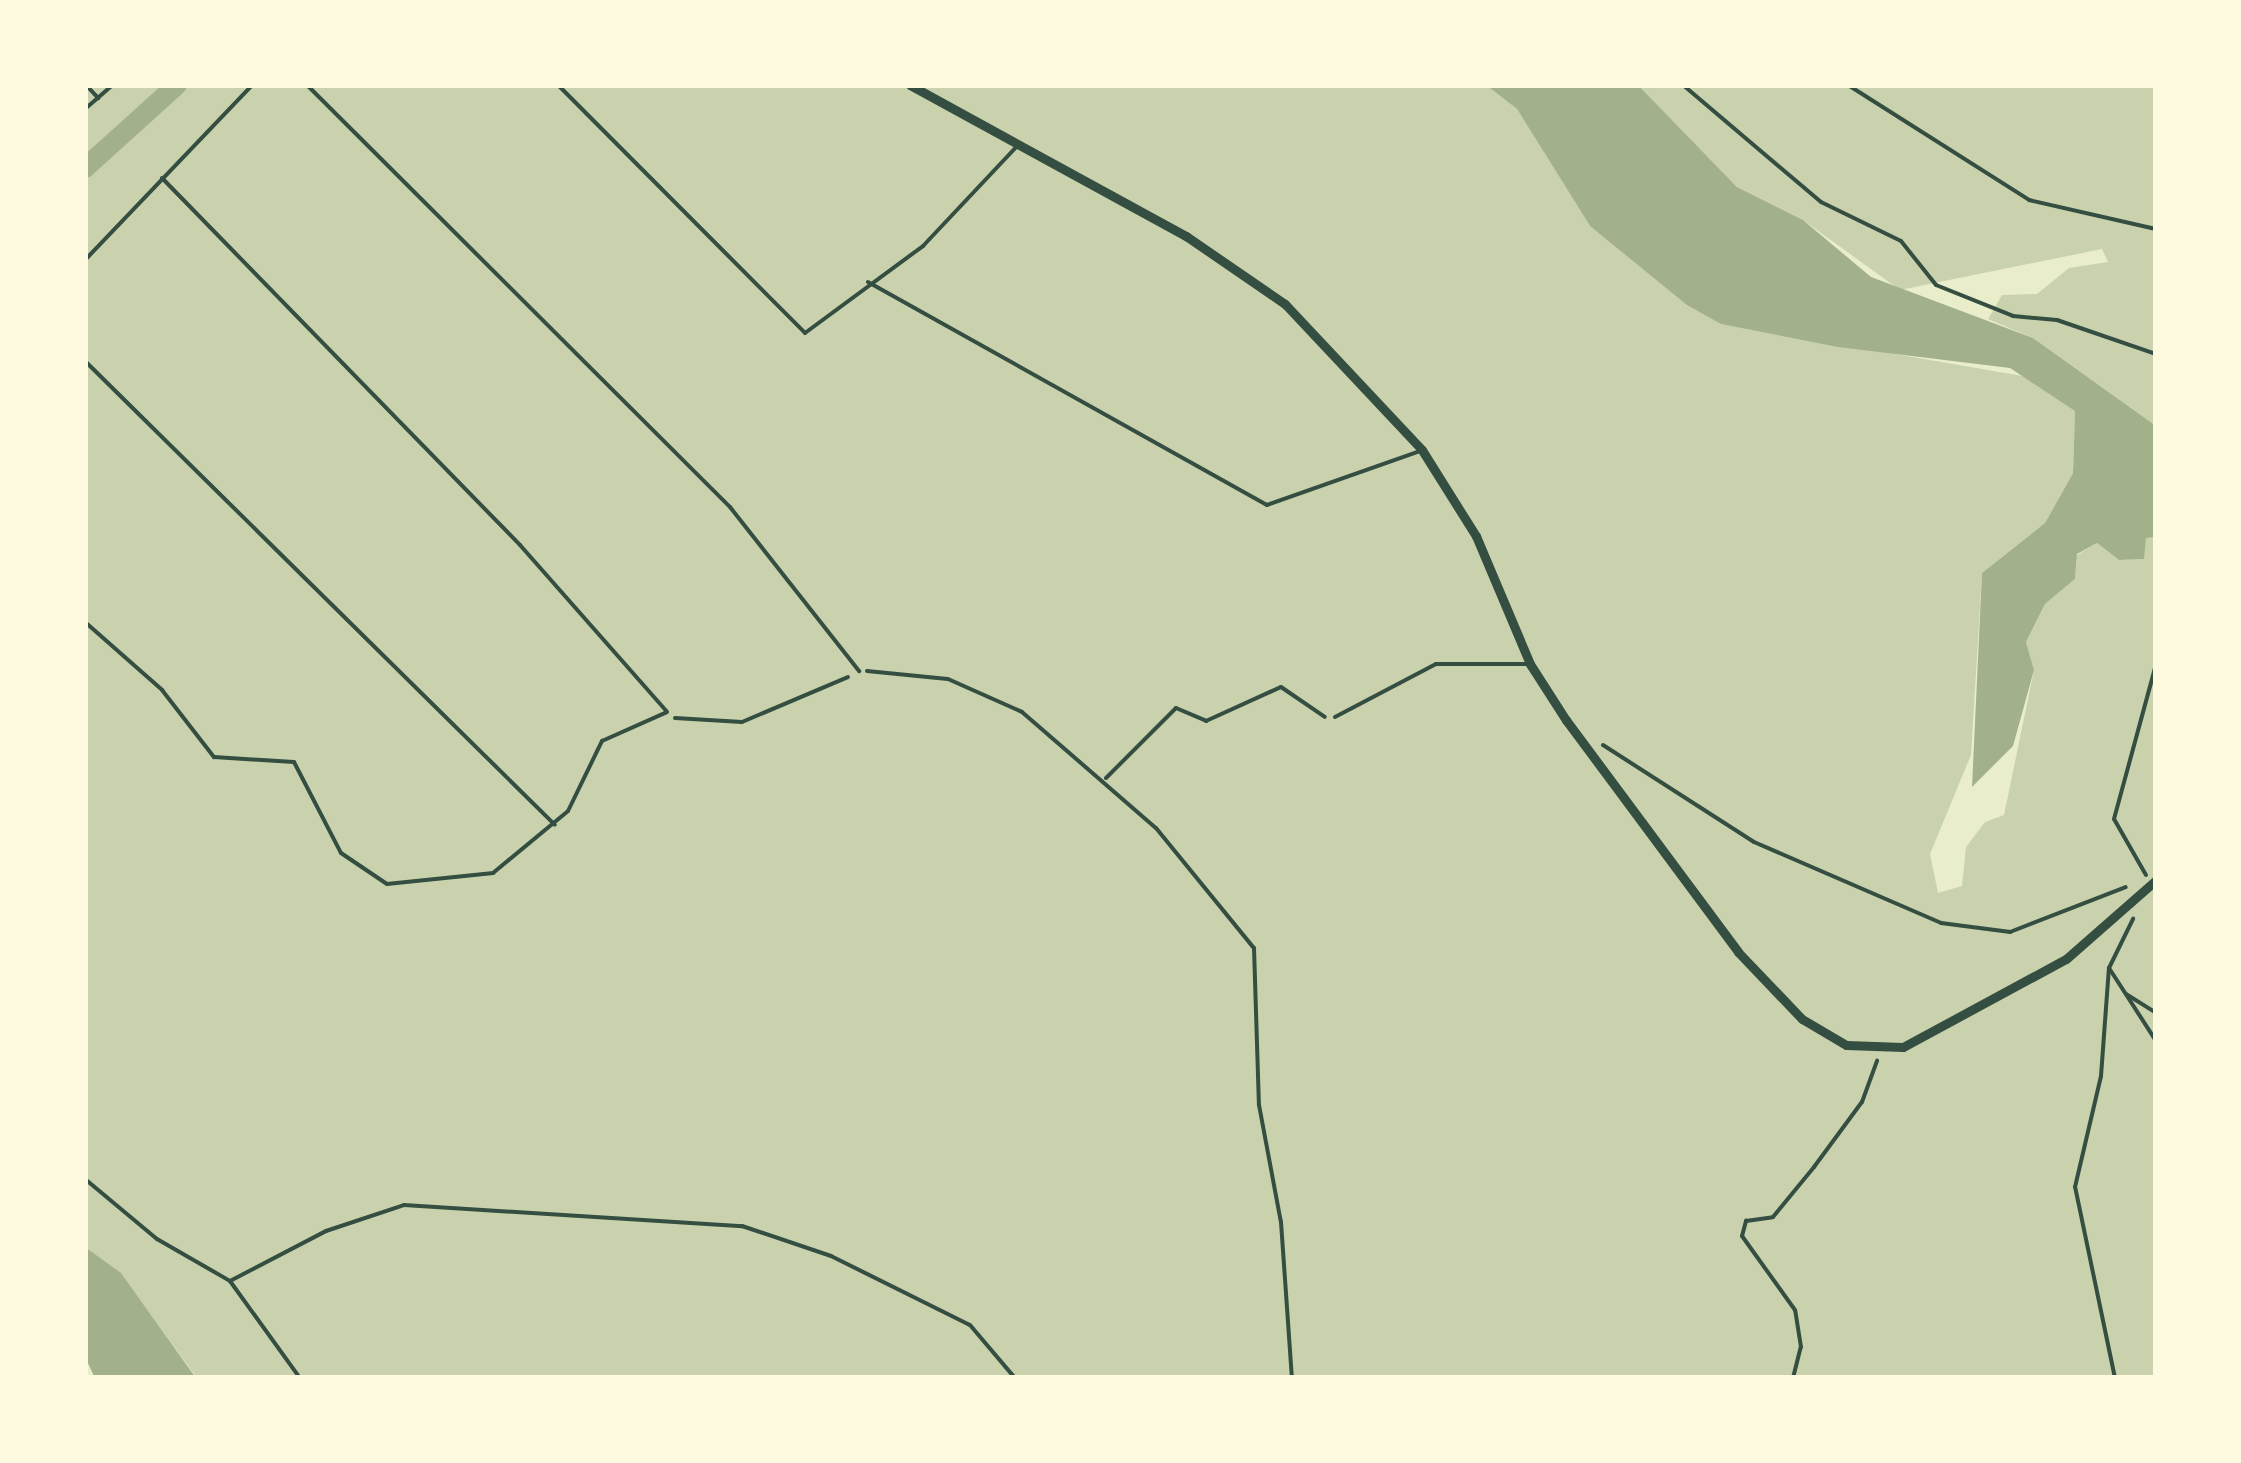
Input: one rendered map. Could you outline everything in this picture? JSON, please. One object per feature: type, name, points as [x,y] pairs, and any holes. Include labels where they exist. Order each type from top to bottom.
[{"type":"street","points":[[910,85],[1186,236],[1285,304],[1422,450],[1476,536],[1530,664],[1738,952],[1802,1019],[1846,1044],[1903,1047],[1989,1008],[2066,959],[2154,882]]},
{"type":"lane","points":[[86,85],[98,98]]},
{"type":"lane","points":[[85,110],[113,85]]},
{"type":"lane","points":[[85,260],[252,85]]},
{"type":"lane","points":[[307,85],[730,507],[858,672]]},
{"type":"lane","points":[[558,85],[804,333],[968,205],[1019,144]]},
{"type":"lane","points":[[85,622],[162,690],[214,757],[294,762],[341,853],[387,884],[494,873],[554,825],[602,741],[667,712],[520,545],[162,178]]},
{"type":"lane","points":[[868,282],[1267,505],[1422,450]]},
{"type":"lane","points":[[85,361],[554,825]]},
{"type":"lane","points":[[1335,717],[1436,664],[1530,664]]},
{"type":"path","points":[[1683,85],[1821,202],[1901,242],[1936,285],[2013,316],[2057,320],[2156,354]]},
{"type":"path","points":[[1848,85],[2029,200],[2156,229]]},
{"type":"path","points":[[2154,882],[2114,819],[2156,664]]},
{"type":"path","points":[[667,712],[681,723],[742,722],[858,672],[897,670],[990,693],[1106,778],[1156,828],[1261,969],[1259,1106],[1281,1222],[1292,1378]]},
{"type":"path","points":[[1106,778],[1176,708],[1206,720],[1281,687],[1319,718],[1335,717]]},
{"type":"path","points":[[1593,739],[1754,842],[1983,934],[2154,882]]},
{"type":"path","points":[[2115,1378],[2075,1187],[2101,1076],[2109,968],[2154,882]]},
{"type":"path","points":[[2109,968],[2156,1041]]},
{"type":"path","points":[[2125,994],[2156,1013]]},
{"type":"path","points":[[1793,1378],[1801,1347],[1795,1310],[1742,1236],[1746,1221],[1773,1216],[1862,1102],[1877,1046]]},
{"type":"path","points":[[85,1179],[157,1239],[230,1281],[300,1378]]},
{"type":"path","points":[[230,1281],[404,1206],[742,1226],[831,1256],[970,1324],[1015,1378]]},
{"type":"shaded area","points":[[85,85],[1486,85],[1517,109],[1590,226],[1721,324],[2034,378],[2075,411],[2073,473],[2045,523],[1982,573],[1971,755],[1930,854],[1938,893],[1962,886],[1966,847],[1985,822],[2004,815],[2034,670],[2026,642],[2045,604],[2075,579],[2077,555],[2097,543],[2119,560],[2143,559],[2146,537],[2156,537],[2156,1378],[197,1378],[121,1274],[85,1247]]},
{"type":"shaded area","points":[[1486,85],[1638,85],[1737,187],[1803,220],[1871,277],[2033,338],[2156,426],[2156,537],[2146,538],[2144,559],[2119,560],[2097,543],[2077,554],[2075,579],[2045,604],[2026,642],[2034,670],[2013,746],[1972,787],[1982,573],[2045,523],[2073,473],[2075,411],[2010,368],[1838,347],[1721,324],[1687,305],[1590,226],[1517,109]]},
{"type":"shaded area","points":[[1638,85],[2156,85],[2156,426],[2033,338],[1988,319],[2002,295],[2037,294],[2069,268],[2108,262],[2102,249],[1900,290],[1803,220],[1737,187]]},
{"type":"shaded area","points":[[85,1247],[121,1273],[196,1378],[95,1378],[85,1357]]},
{"type":"waterway","points":[[85,168],[177,85]]}]
